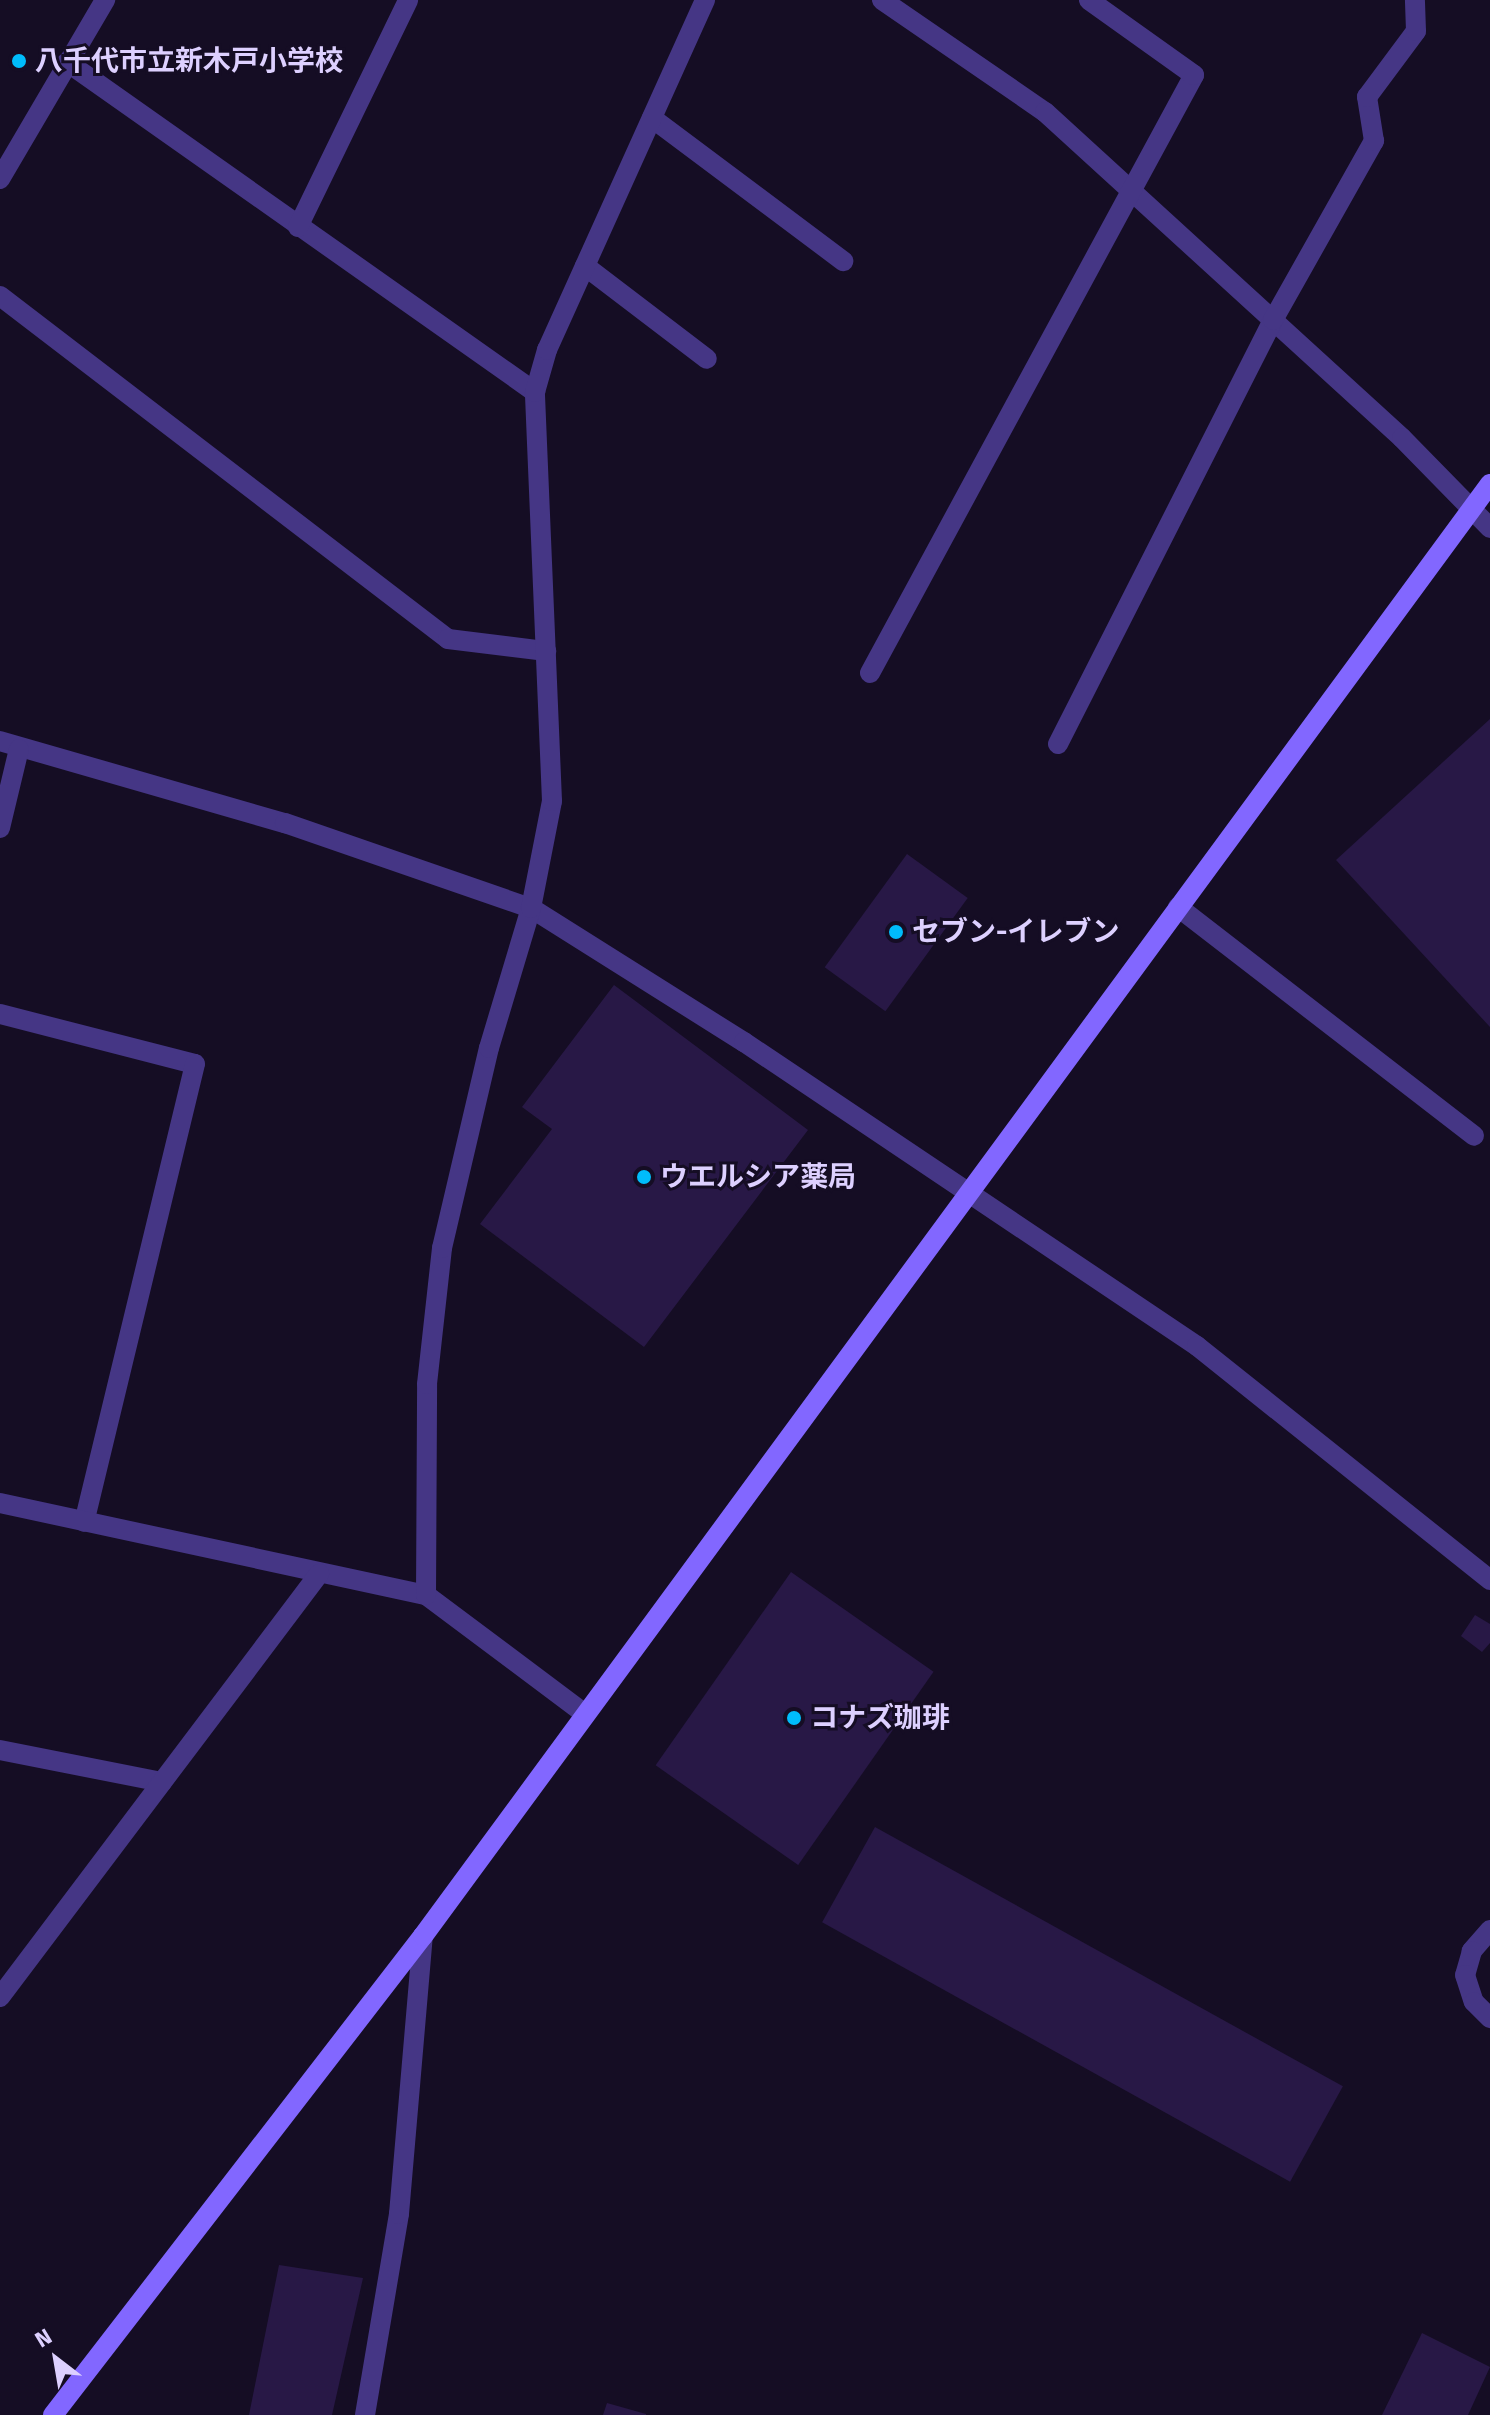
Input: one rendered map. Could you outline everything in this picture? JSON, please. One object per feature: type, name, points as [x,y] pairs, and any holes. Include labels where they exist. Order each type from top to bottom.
[{"type":"street","points":[[0,179],[105,0]]},
{"type":"street","points":[[298,227],[408,0]]},
{"type":"street","points":[[426,1595],[427,1384],[442,1248],[489,1048],[531,908],[552,801],[535,392],[547,350],[705,0]]},
{"type":"street","points":[[882,0],[1045,112],[1402,438],[1490,528]]},
{"type":"street","points":[[870,673],[1194,75],[1089,0]]},
{"type":"street","points":[[1058,744],[1273,320],[1374,141],[1367,97],[1416,31],[1415,0]]},
{"type":"street","points":[[67,62],[535,392]]},
{"type":"street","points":[[652,118],[843,261]]},
{"type":"street","points":[[585,266],[707,359]]},
{"type":"street","points":[[0,296],[448,639],[546,651]]},
{"type":"street","points":[[53,2415],[423,1936],[1490,484]]},
{"type":"street","points":[[0,828],[10,745],[285,823],[531,908],[971,1192],[1197,1346],[1490,1580]]},
{"type":"street","points":[[1178,907],[1474,1136]]},
{"type":"street","points":[[0,1014],[195,1064],[84,1522]]},
{"type":"street","points":[[0,1503],[426,1595],[585,1714]]},
{"type":"street","points":[[0,1997],[319,1574]]},
{"type":"street","points":[[0,1750],[162,1782]]},
{"type":"street","points":[[1490,1930],[1472,1951],[1465,1975],[1474,2002],[1490,2018]]},
{"type":"street","points":[[365,2415],[399,2214],[423,1936]]},
{"type":"building","points":[[1490,719],[1490,1027],[1336,860]]},
{"type":"building","name":"セブン-イレブン","points":[[907,854],[968,898],[885,1011],[825,967]]},
{"type":"building","name":"ウエルシア薬局","points":[[614,985],[808,1130],[644,1347],[480,1224],[552,1129],[522,1107]]},
{"type":"building","name":"コナズ珈琲","points":[[791,1572],[934,1672],[798,1865],[656,1765]]},
{"type":"building","points":[[1475,1615],[1490,1624],[1490,1643],[1482,1652],[1461,1636]]},
{"type":"building","points":[[875,1827],[1343,2086],[1290,2182],[822,1922]]},
{"type":"building","points":[[279,2265],[363,2278],[332,2415],[249,2415]]},
{"type":"building","points":[[1422,2333],[1490,2367],[1468,2415],[1382,2415]]},
{"type":"building","points":[[607,2403],[646,2414],[646,2415],[603,2415]]},
{"type":"place","name":"八千代市立新木戸小学校","points":[[19,61]]},
{"type":"place","name":"セブン-イレブン","points":[[896,932]]},
{"type":"place","name":"ウエルシア薬局","points":[[644,1177]]},
{"type":"place","name":"コナズ珈琲","points":[[794,1718]]}]
